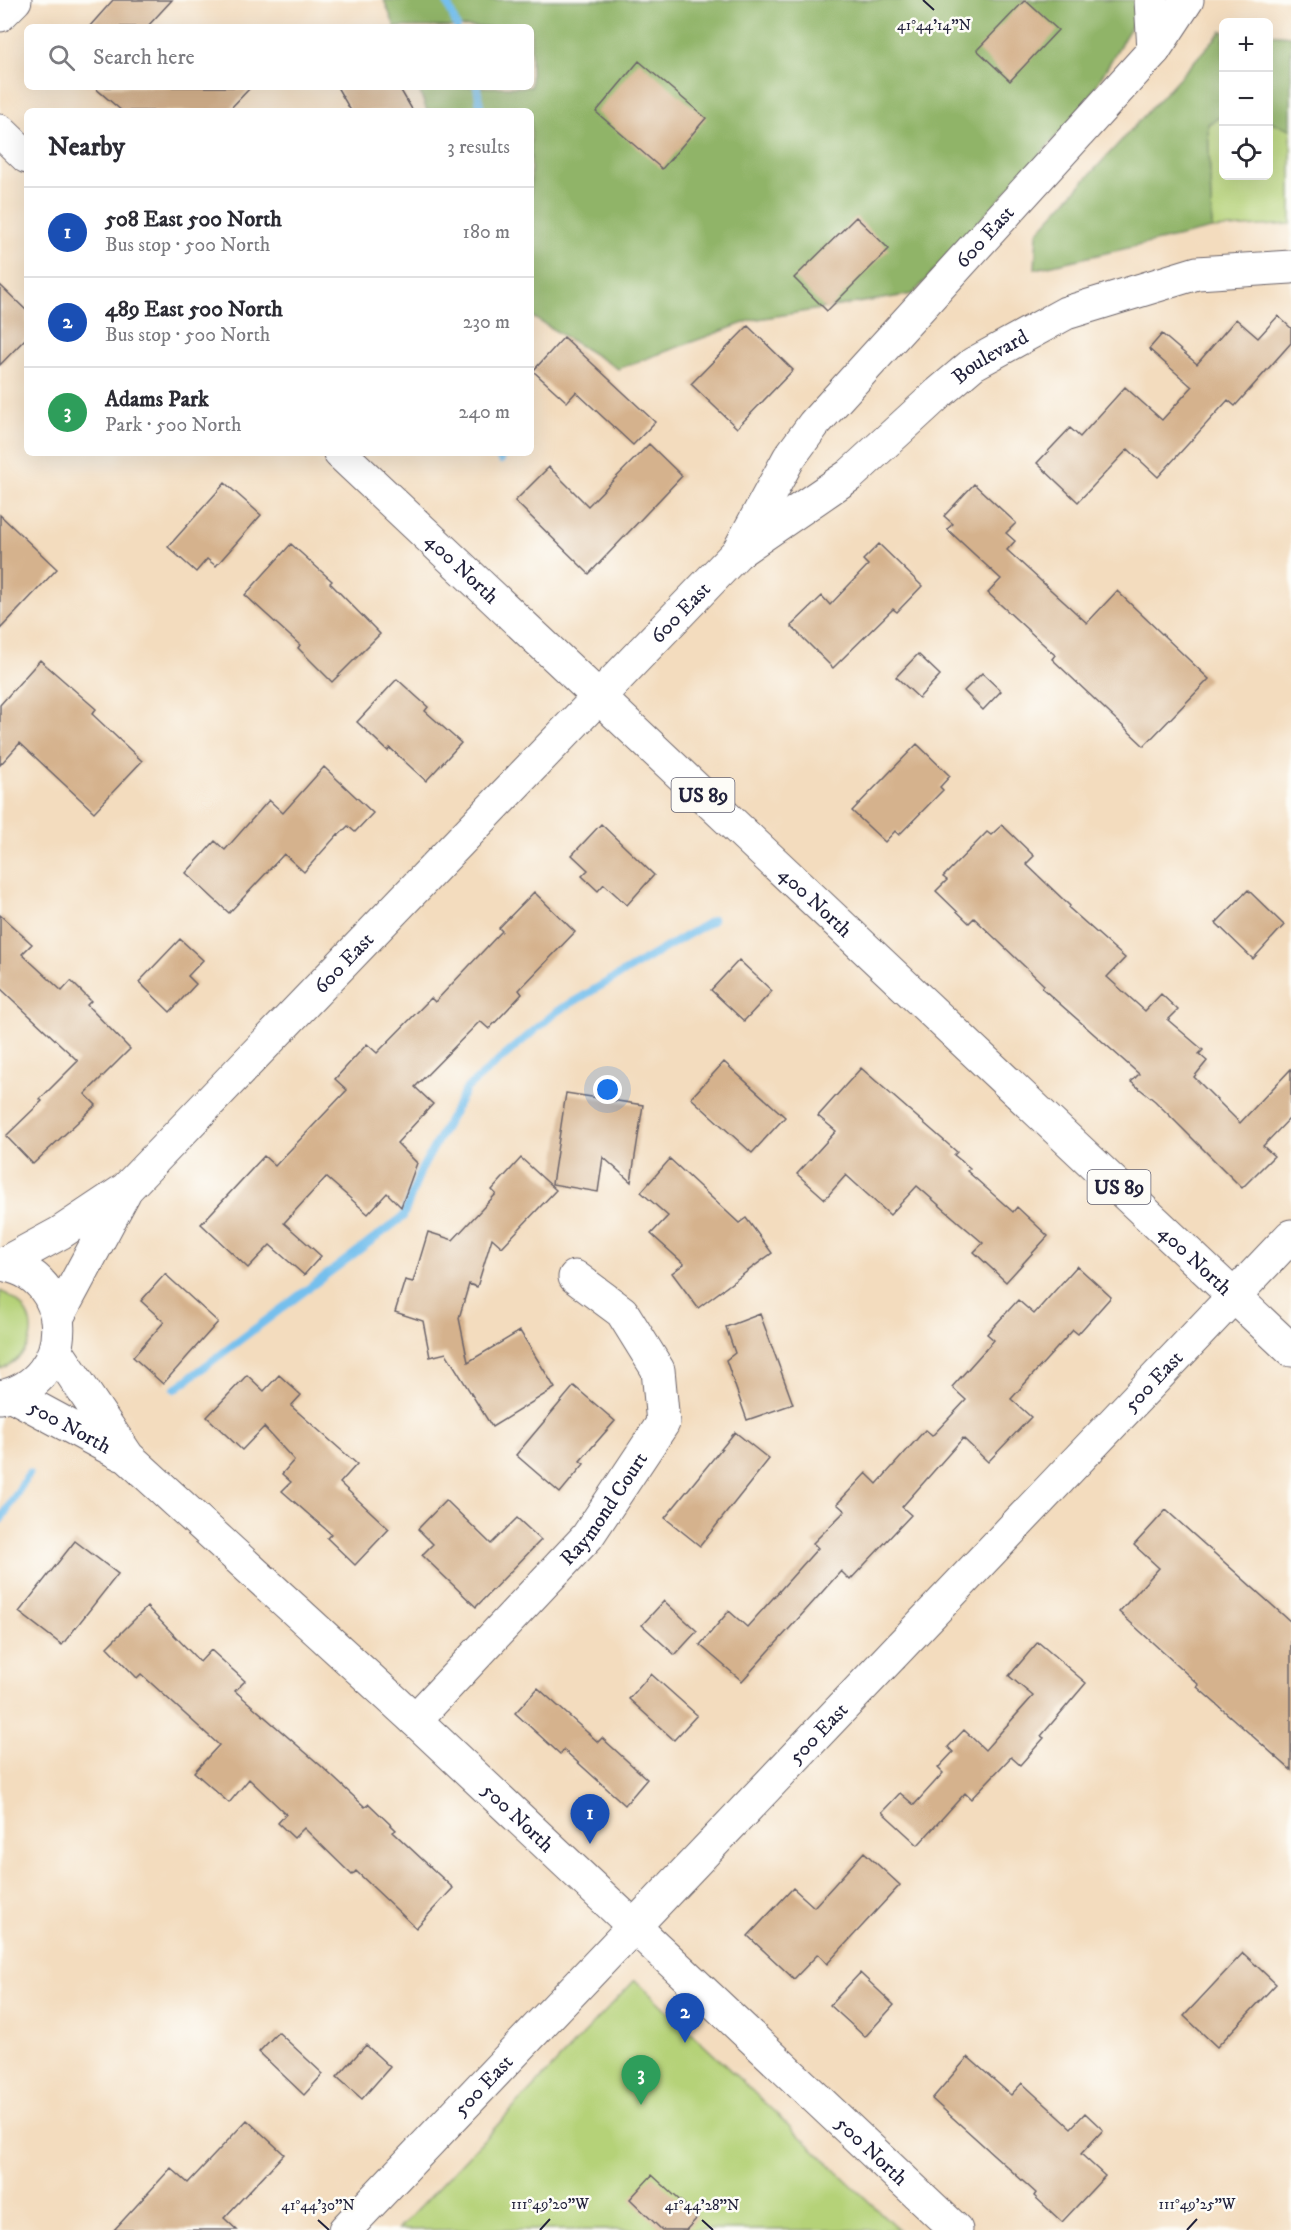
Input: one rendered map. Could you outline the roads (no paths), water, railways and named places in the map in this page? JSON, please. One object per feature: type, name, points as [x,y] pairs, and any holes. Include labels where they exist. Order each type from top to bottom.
[{"type":"street","points":[[0,15],[15,0]]},
{"type":"street","points":[[1151,0],[1154,50]]},
{"type":"street","name":"600 East","points":[[2,1264],[60,1233],[126,1189],[738,552],[789,458],[814,424],[1154,50],[1187,0]]},
{"type":"street","points":[[0,131],[24,154]]},
{"type":"street","name":"Boulevard","points":[[738,552],[850,476],[973,364],[1066,313],[1197,273],[1291,267]]},
{"type":"street","name":"400 North","points":[[343,456],[1291,1350]]},
{"type":"street","name":"600 East","points":[[57,1318],[126,1189]]},
{"type":"street","name":"500 East","points":[[345,2230],[1291,1236]]},
{"type":"street","points":[[2,1264],[19,1269],[33,1277],[49,1294],[57,1318],[59,1334],[50,1365],[34,1383],[6,1396]]},
{"type":"street","name":"Raymond Court","points":[[415,1720],[587,1537],[663,1423],[658,1370],[622,1312],[575,1277]]},
{"type":"street","name":"500 North","points":[[56,1350],[128,1457],[415,1720],[956,2230]]},
{"type":"street","name":"500 North","points":[[6,1396],[128,1457]]},
{"type":"waterway","points":[[446,0],[456,24]]},
{"type":"waterway","points":[[478,90],[480,108]]},
{"type":"waterway","points":[[498,456],[501,460]]},
{"type":"waterway","points":[[175,1389],[403,1217],[421,1170],[467,1088],[556,1012],[713,920]]},
{"type":"waterway","points":[[0,1521],[29,1473]]},
{"type":"place","name":"508 East 500 North","points":[[590,1844]]},
{"type":"place","name":"489 East 500 North","points":[[685,2043]]},
{"type":"place","name":"Adams Park","points":[[641,2105]]}]
